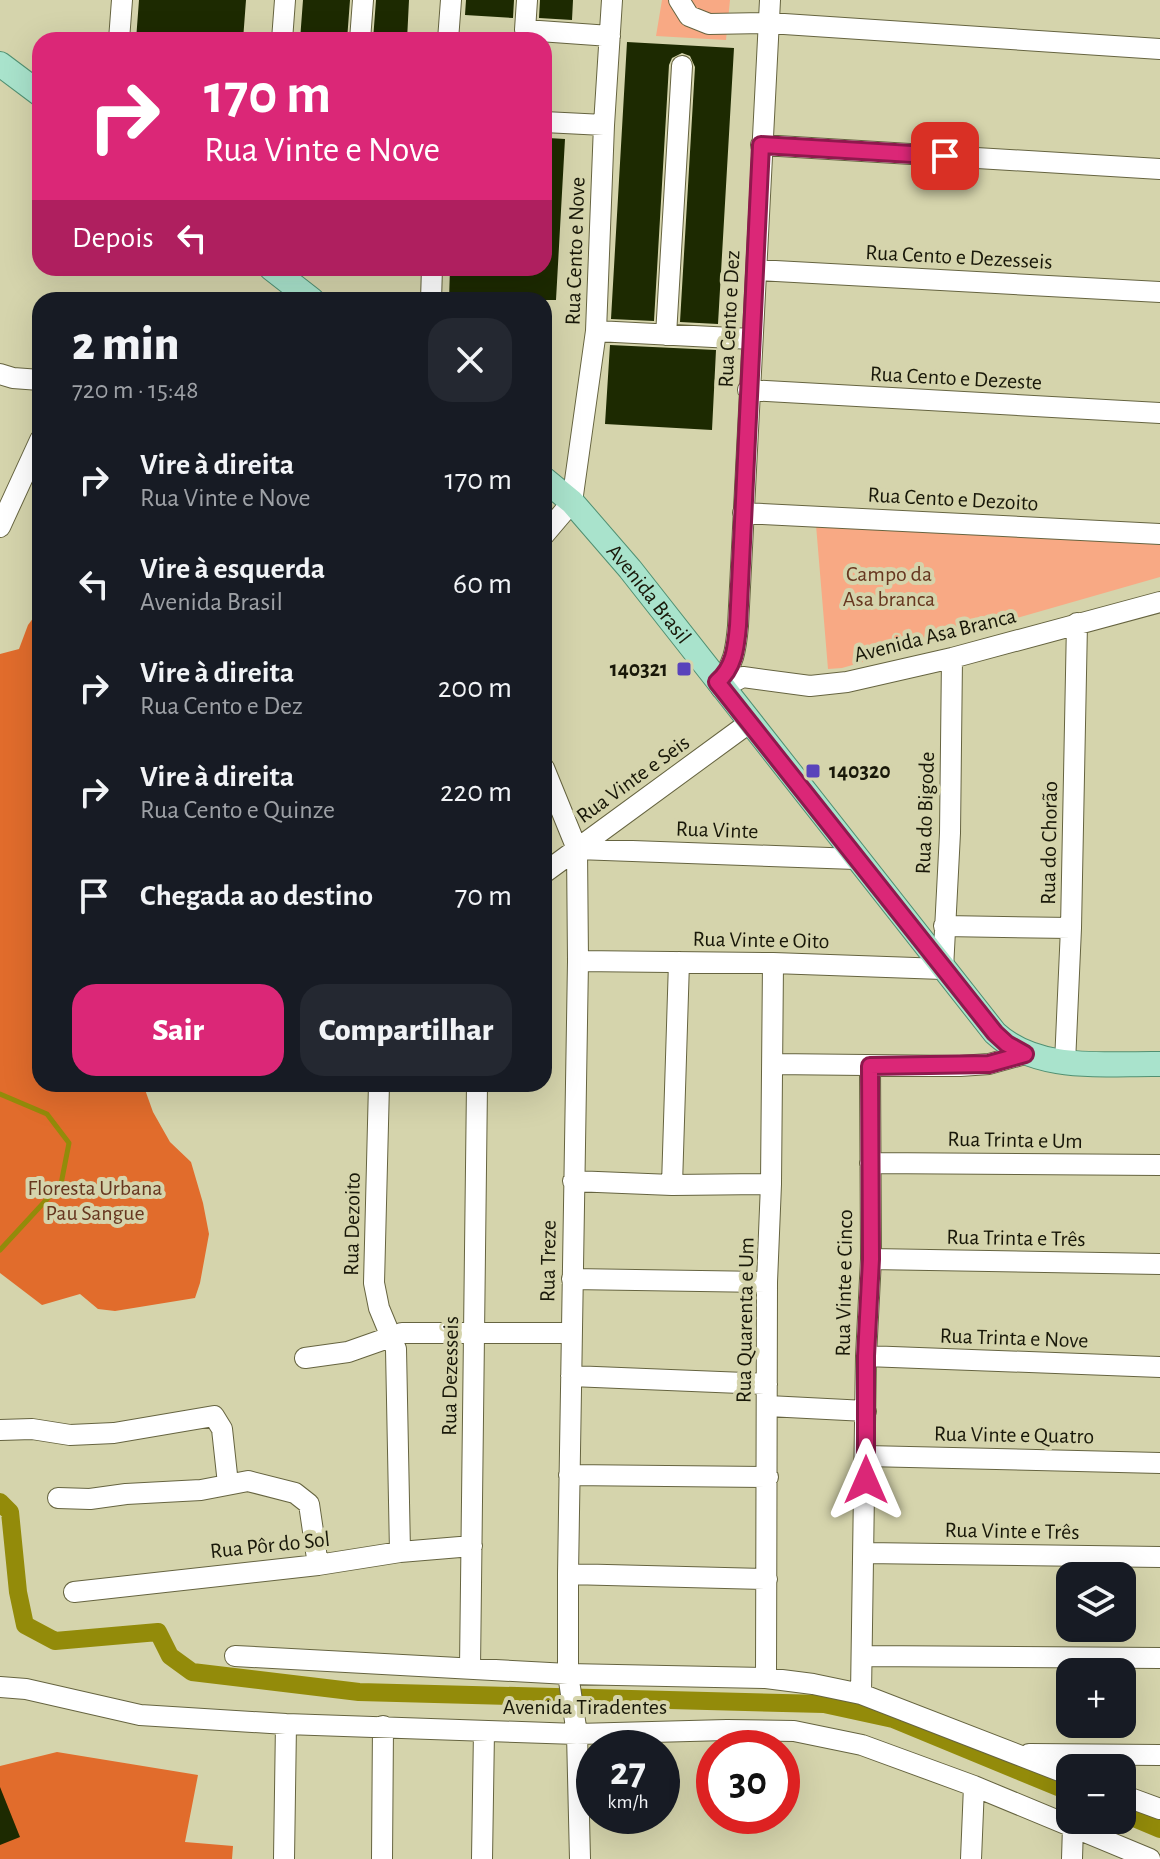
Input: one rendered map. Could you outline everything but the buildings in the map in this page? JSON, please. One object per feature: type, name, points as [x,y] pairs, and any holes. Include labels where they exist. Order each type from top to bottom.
[{"type":"main road","points":[[0,64],[32,88]]},
{"type":"main road","points":[[281,276],[302,292]]},
{"type":"main road","name":"Avenida Brasil","points":[[552,486],[572,502],[630,569],[995,1033],[1025,1054],[1065,1063],[1160,1064]]},
{"type":"street","points":[[120,32],[122,0]]},
{"type":"street","points":[[283,32],[285,0]]},
{"type":"street","points":[[361,32],[363,0]]},
{"type":"street","points":[[449,32],[451,0]]},
{"type":"street","points":[[527,0],[525,30],[610,36]]},
{"type":"street","name":"Rua Cento e Nove","points":[[572,502],[596,331],[612,0]]},
{"type":"street","points":[[679,0],[689,16],[709,24],[769,23],[1160,49]]},
{"type":"street","name":"Rua Cento e Dez","points":[[719,685],[727,674],[736,649],[770,0]]},
{"type":"street","points":[[666,335],[682,66]]},
{"type":"street","points":[[552,122],[604,125]]},
{"type":"street","points":[[761,145],[1160,169]]},
{"type":"street","name":"Rua Cento e Dezesseis","points":[[756,270],[1160,292]]},
{"type":"street","points":[[596,331],[752,339]]},
{"type":"street","points":[[0,374],[32,379]]},
{"type":"street","name":"Rua Cento e Dezeste","points":[[748,390],[1160,413]]},
{"type":"street","points":[[0,527],[32,457]]},
{"type":"street","points":[[552,526],[572,502]]},
{"type":"street","name":"Rua Cento e Dezoito","points":[[743,513],[1160,534]]},
{"type":"street","name":"Avenida Asa Branca","points":[[719,685],[743,677],[810,686],[847,682],[952,658],[1160,602]]},
{"type":"street","name":"Rua do Chorão","points":[[1065,1063],[1077,623]]},
{"type":"street","name":"Rua do Bigode","points":[[943,969],[950,833],[952,658]]},
{"type":"street","name":"Rua Vinte e Seis","points":[[552,867],[749,723]]},
{"type":"street","points":[[552,788],[577,849]]},
{"type":"street","name":"Rua Vinte","points":[[577,849],[856,859]]},
{"type":"street","name":"Rua Treze","points":[[577,849],[568,1574],[569,1680],[576,1727],[580,1859]]},
{"type":"street","points":[[944,926],[1071,928]]},
{"type":"street","name":"Rua Vinte e Oito","points":[[578,961],[943,969]]},
{"type":"street","points":[[672,1185],[679,962]]},
{"type":"street","name":"Rua Quarenta e Um","points":[[766,1678],[767,1282],[773,963]]},
{"type":"street","points":[[772,1064],[989,1064],[1025,1054]]},
{"type":"street","name":"Rua Vinte e Cinco","points":[[861,1694],[866,1356],[871,1259],[870,1066]]},
{"type":"street","name":"Rua Dezoito","points":[[379,1092],[374,1283],[379,1308],[396,1349],[400,1552]]},
{"type":"street","name":"Rua Dezesseis","points":[[470,1668],[477,1092]]},
{"type":"street","name":"Rua Trinta e Um","points":[[870,1163],[1160,1165]]},
{"type":"street","points":[[573,1181],[672,1185],[771,1184]]},
{"type":"street","name":"Rua Trinta e Três","points":[[871,1259],[1160,1264]]},
{"type":"street","points":[[572,1279],[767,1282]]},
{"type":"street","points":[[305,1358],[356,1350],[402,1333],[571,1333]]},
{"type":"street","name":"Rua Trinta e Nove","points":[[866,1356],[1160,1367]]},
{"type":"street","points":[[571,1376],[767,1384]]},
{"type":"street","points":[[768,1406],[866,1411]]},
{"type":"street","points":[[0,1430],[32,1429],[70,1435],[114,1433],[214,1416],[222,1429],[228,1484]]},
{"type":"street","name":"Rua Vinte e Quatro","points":[[866,1456],[1160,1463]]},
{"type":"street","points":[[569,1475],[768,1477]]},
{"type":"street","points":[[58,1498],[90,1499],[190,1491],[248,1481],[282,1489],[305,1499],[313,1515],[318,1565]]},
{"type":"street","name":"Rua Pôr do Sol","points":[[74,1592],[472,1546]]},
{"type":"street","name":"Rua Vinte e Três","points":[[864,1553],[1160,1557]]},
{"type":"street","points":[[568,1574],[767,1579]]},
{"type":"street","name":"Avenida Tiradentes","points":[[235,1656],[470,1668],[569,1680],[766,1678],[861,1694],[1056,1769]]},
{"type":"street","points":[[863,1656],[1160,1658]]},
{"type":"street","name":"Avenida Tiradentes","points":[[0,1687],[26,1689],[140,1715],[286,1724],[484,1731],[576,1727],[794,1731],[862,1745],[1056,1819]]},
{"type":"street","points":[[284,1859],[286,1724]]},
{"type":"street","points":[[382,1859],[383,1726]]},
{"type":"street","points":[[482,1859],[484,1731]]},
{"type":"street","points":[[1017,1753],[1160,1755]]},
{"type":"street","points":[[971,1859],[974,1786]]},
{"type":"street","points":[[1136,1800],[1160,1809]]},
{"type":"street","points":[[1072,1859],[1073,1834]]},
{"type":"street","name":"Avenida Tiradentes","points":[[1092,1834],[1150,1859]]},
{"type":"green space","points":[[662,0],[730,0],[726,40],[656,36]]},
{"type":"green space","name":"Campo da Asa branca","points":[[815,513],[1160,545],[1160,577],[842,668],[828,669]]},
{"type":"green space","name":"Floresta Urbana Pau Sangue","points":[[32,620],[32,1092],[146,1092],[170,1142],[191,1162],[203,1203],[209,1234],[195,1298],[115,1311],[98,1309],[80,1294],[42,1305],[0,1273],[0,654],[19,649]]},
{"type":"green space","points":[[57,1752],[198,1775],[185,1842],[233,1846],[232,1859],[0,1859],[0,1766]]},
{"type":"waterway","points":[[0,1094],[47,1114],[69,1143],[61,1184],[0,1250]]},
{"type":"waterway","points":[[0,1502],[10,1512],[18,1592],[25,1625],[55,1641],[158,1632],[170,1656],[192,1672],[359,1692],[824,1704],[893,1719],[1056,1786]]},
{"type":"waterway","points":[[1136,1819],[1160,1829]]},
{"type":"place","name":"140321","points":[[684,669]]},
{"type":"place","name":"140320","points":[[813,771]]},
{"type":"route","points":[[866,1480],[866,1356],[871,1259],[870,1066],[989,1064],[1025,1054],[995,1033],[717,682],[727,674],[736,649],[738,626],[761,145],[945,156]]}]
